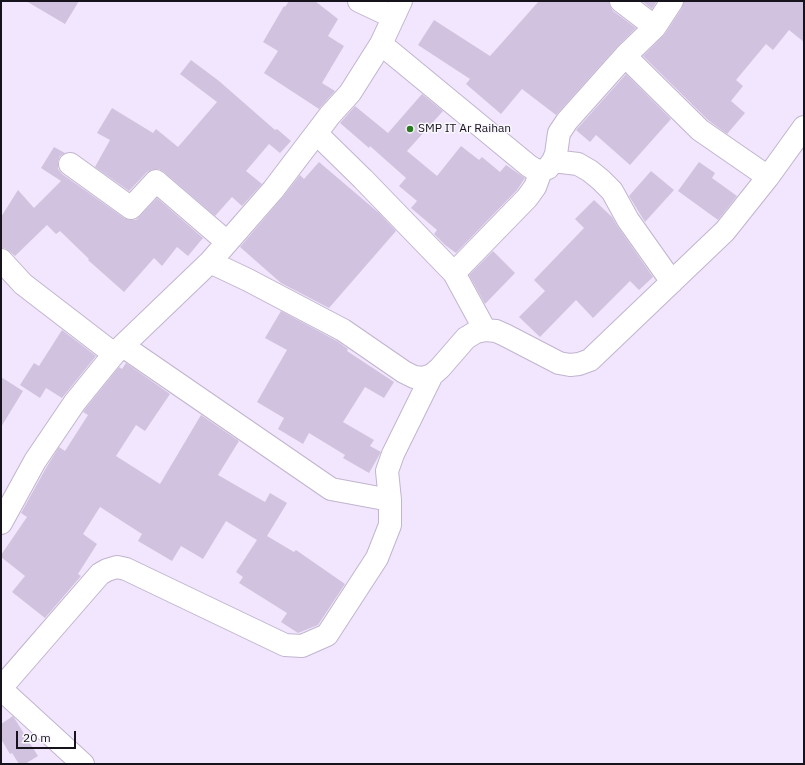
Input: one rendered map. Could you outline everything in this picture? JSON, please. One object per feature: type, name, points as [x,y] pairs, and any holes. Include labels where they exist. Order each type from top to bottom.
[{"type":"street","points":[[1,523],[35,461],[75,402],[118,350],[210,262],[273,190],[330,115],[350,93],[381,44],[397,9],[359,1]]},
{"type":"street","points":[[621,1],[654,27]]},
{"type":"street","points":[[454,273],[527,198],[556,154],[559,133],[567,120],[625,56],[654,27],[672,1]]},
{"type":"street","points":[[381,44],[529,166],[578,164],[590,171],[612,191],[628,220],[672,282]]},
{"type":"street","points":[[625,56],[700,130],[768,177]]},
{"type":"street","points":[[83,764],[1,688],[100,574],[117,567],[126,569],[285,645],[302,646],[327,635],[377,558],[390,525],[390,500],[387,470],[393,454],[432,375],[466,338],[476,332],[486,330],[496,331],[559,363],[570,365],[579,364],[590,360],[725,231],[768,177],[804,127]]},
{"type":"street","points":[[317,134],[454,273],[486,330]]},
{"type":"street","points":[[70,164],[131,208],[156,181],[227,242]]},
{"type":"street","points":[[1,260],[23,284],[118,350],[331,489],[390,500]]},
{"type":"street","points":[[210,262],[248,280],[343,330],[404,372],[414,377],[423,378],[432,375]]},
{"type":"building","points":[[26,1],[79,1],[65,24]]},
{"type":"building","points":[[289,1],[315,1],[338,19],[328,36],[344,46],[322,83],[335,91],[319,109],[264,73],[278,51],[263,42],[284,6],[285,7]]},
{"type":"building","points":[[539,1],[609,1],[613,11],[636,28],[556,115],[522,89],[501,114],[466,84],[470,79],[418,45],[434,20],[490,56]]},
{"type":"building","points":[[642,1],[657,1],[652,9]]},
{"type":"building","points":[[684,1],[804,1],[804,42],[789,30],[773,50],[766,44],[736,80],[743,86],[731,101],[745,113],[727,134],[708,120],[643,56],[665,34],[682,8]]},
{"type":"building","points":[[191,60],[219,81],[275,130],[277,129],[291,141],[280,153],[269,144],[246,171],[262,184],[242,206],[232,197],[215,216],[159,169],[153,169],[147,172],[129,191],[95,167],[110,140],[97,133],[112,108],[153,133],[156,129],[178,147],[217,102],[180,74]]},
{"type":"building","points":[[626,74],[671,119],[630,165],[596,135],[590,142],[576,130]]},
{"type":"building","points":[[422,94],[443,111],[407,151],[437,176],[461,146],[479,160],[482,157],[500,172],[506,165],[525,178],[517,190],[456,253],[434,234],[437,230],[411,208],[417,201],[399,186],[406,178],[370,146],[369,148],[340,123],[355,106],[388,133]]},
{"type":"building","points":[[54,147],[65,153],[60,156],[58,162],[58,169],[62,174],[124,218],[136,220],[157,198],[203,238],[188,256],[177,247],[162,266],[154,258],[124,292],[88,260],[89,259],[60,231],[56,234],[47,225],[15,256],[5,248],[1,248],[1,217],[18,190],[34,208],[61,181],[41,168]]},
{"type":"building","points":[[319,162],[379,213],[396,231],[329,308],[281,283],[240,247],[300,175],[304,179]]},
{"type":"building","points":[[699,162],[715,173],[712,178],[737,196],[718,220],[678,191]]},
{"type":"building","points":[[651,171],[674,190],[645,222],[629,196]]},
{"type":"building","points":[[594,200],[612,217],[653,277],[639,290],[630,281],[593,318],[576,300],[540,337],[519,317],[545,291],[534,280],[584,228],[575,219]]},
{"type":"building","points":[[493,251],[515,273],[485,304],[469,275]]},
{"type":"building","points":[[281,311],[337,341],[348,349],[347,351],[394,382],[384,398],[365,387],[343,422],[374,440],[370,446],[381,452],[369,473],[343,458],[345,455],[309,433],[303,444],[278,429],[284,418],[257,402],[287,350],[265,338]]},
{"type":"building","points":[[62,330],[96,356],[62,398],[46,388],[40,398],[20,385],[34,363],[39,366]]},
{"type":"building","points":[[126,363],[170,394],[145,431],[136,425],[116,456],[160,484],[201,415],[239,441],[218,475],[265,502],[270,493],[287,503],[267,536],[294,552],[296,550],[345,584],[318,625],[298,633],[281,622],[287,613],[239,583],[243,577],[236,572],[257,540],[226,521],[203,559],[181,546],[172,561],[138,541],[142,534],[100,507],[83,534],[97,544],[78,574],[81,576],[45,618],[12,592],[25,576],[1,557],[1,555],[27,517],[21,513],[59,447],[65,451],[88,415],[83,412],[85,409],[119,367],[122,369]]},
{"type":"building","points":[[1,377],[23,391],[1,427]]},
{"type":"building","points":[[13,716],[38,756],[25,764],[19,764],[12,753],[10,754],[1,739],[1,724]]},
{"type":"place","name":"SMP IT Ar Raihan","points":[[410,129]]}]
